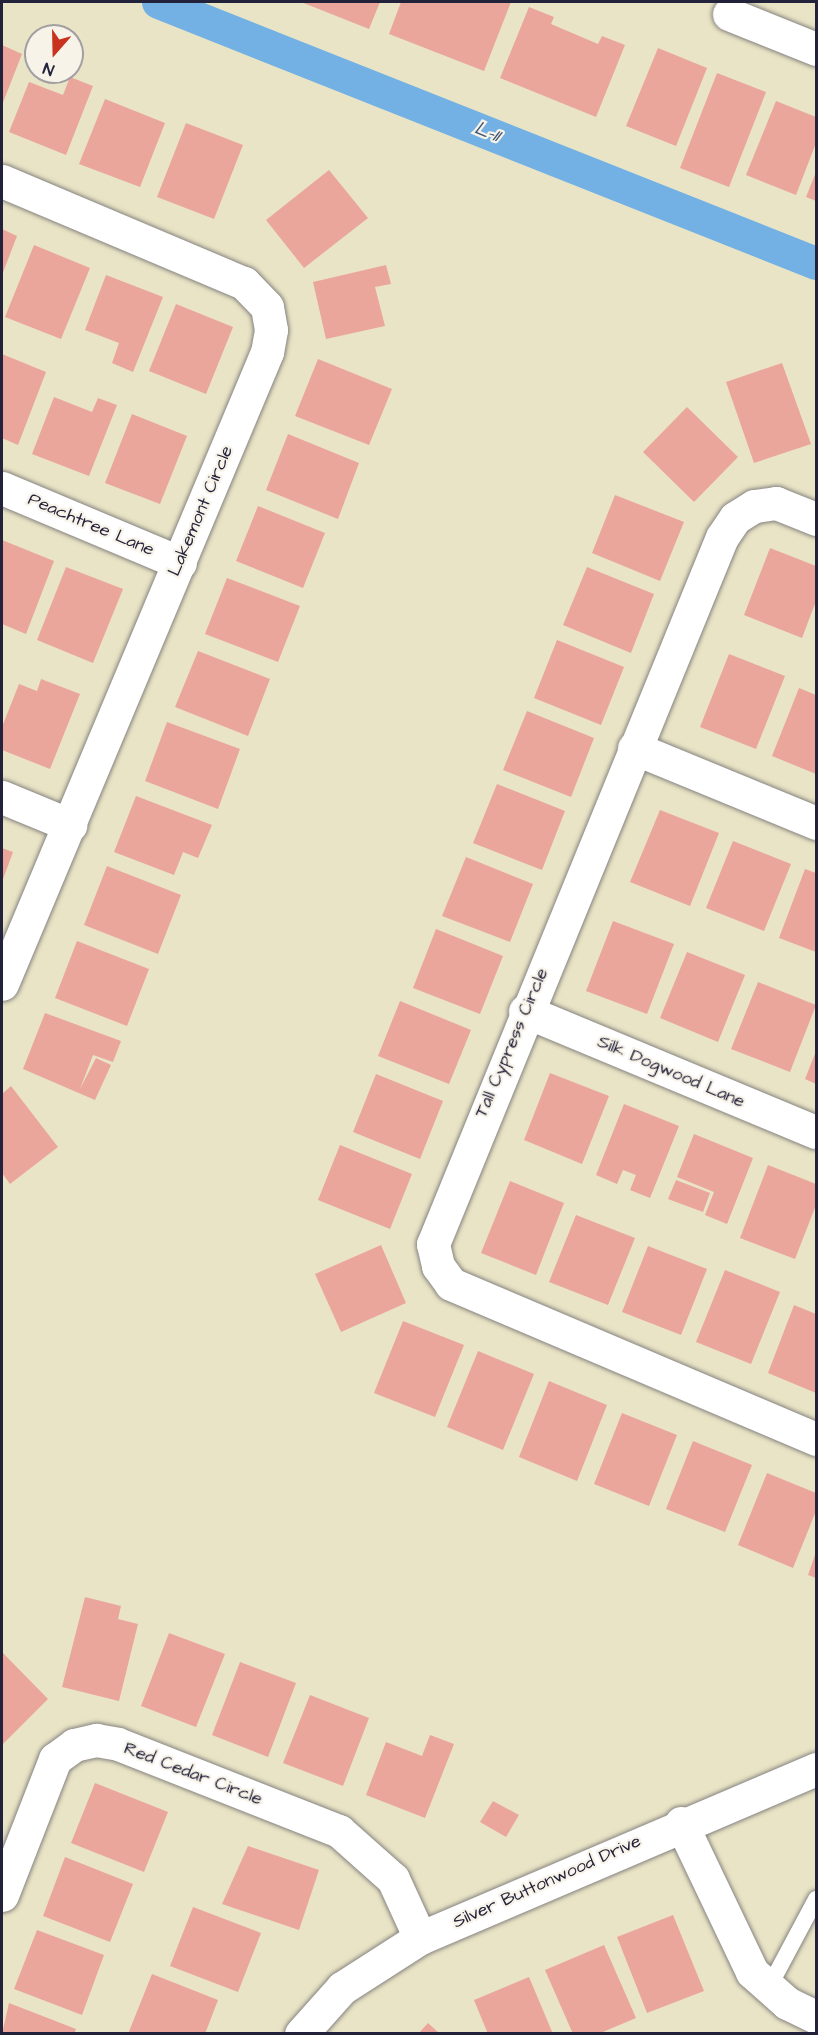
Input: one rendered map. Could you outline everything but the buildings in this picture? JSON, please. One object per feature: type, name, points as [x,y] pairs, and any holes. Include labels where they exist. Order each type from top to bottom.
[{"type":"street","points":[[729,14],[816,49]]},
{"type":"street","name":"Lakemont Circle","points":[[2,181],[244,283],[267,307],[271,330],[267,352],[2,984]]},
{"type":"street","name":"Peachtree Lane","points":[[2,488],[180,563]]},
{"type":"street","name":"Tall Cypress Circle","points":[[816,519],[776,503],[754,506],[735,518],[634,748],[438,1221],[433,1244],[438,1266],[451,1284],[816,1439]]},
{"type":"street","points":[[634,748],[816,823]]},
{"type":"street","points":[[2,797],[70,825]]},
{"type":"street","name":"Silk Dogwood Lane","points":[[525,1011],[816,1132]]},
{"type":"street","name":"Red Cedar Circle","points":[[2,1895],[55,1759],[74,1745],[96,1740],[118,1744],[339,1831],[393,1879],[420,1938]]},
{"type":"street","name":"Silver Buttonwood Drive","points":[[301,2034],[342,1989],[420,1938],[681,1823],[816,1769]]},
{"type":"street","points":[[681,1823],[739,1952],[768,1989],[816,2017]]},
{"type":"lane","points":[[768,1989],[816,1899]]},
{"type":"waterway","name":"L-11","points":[[158,2],[816,263]]}]
